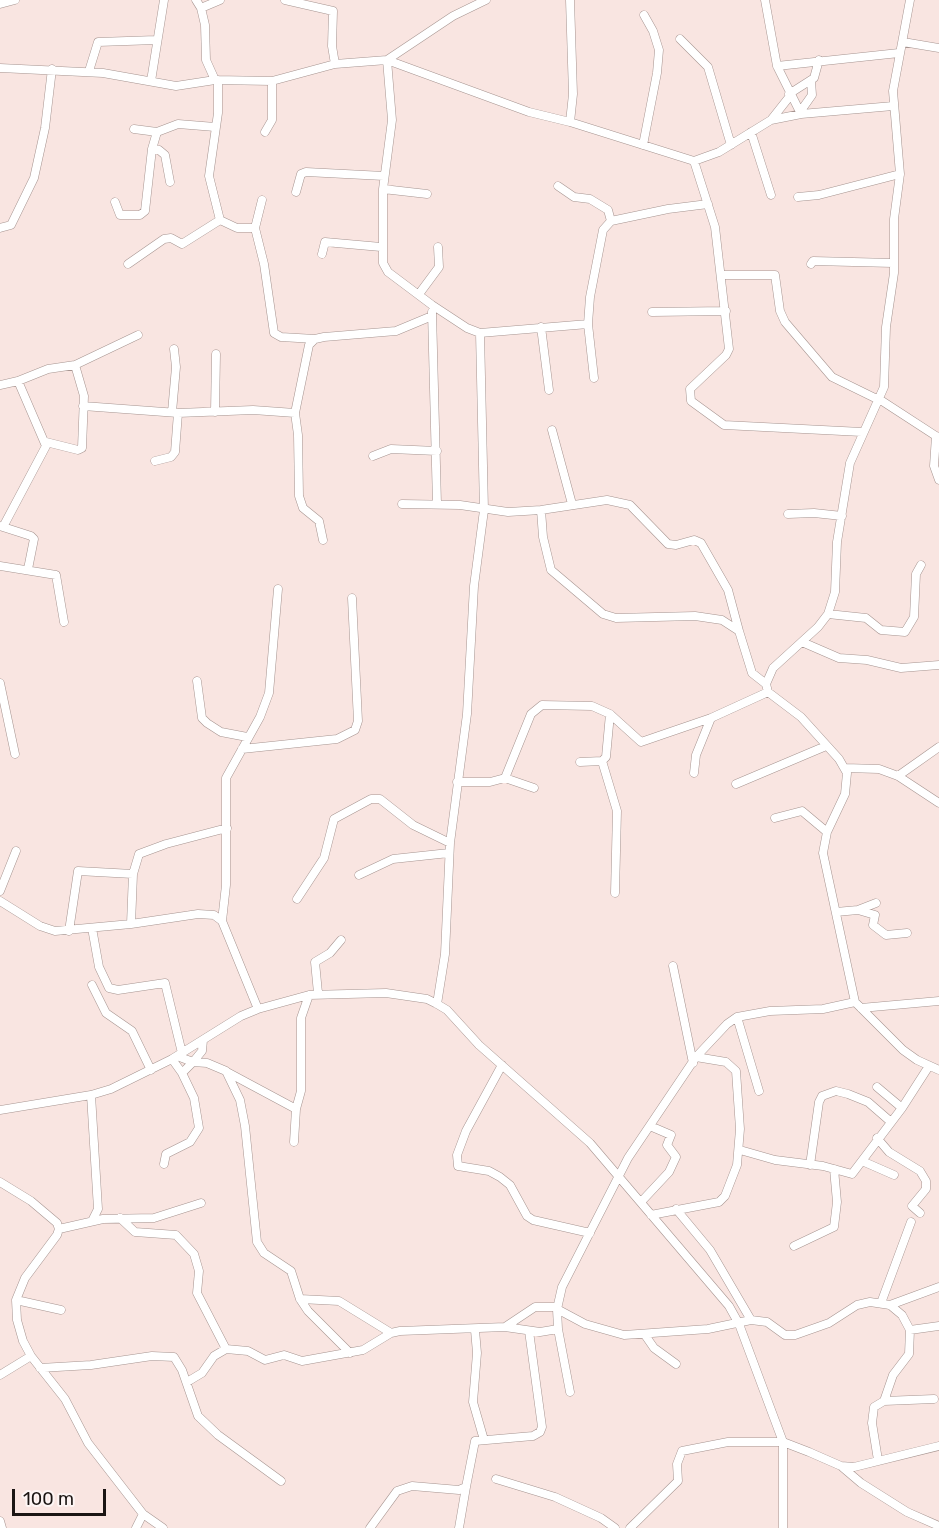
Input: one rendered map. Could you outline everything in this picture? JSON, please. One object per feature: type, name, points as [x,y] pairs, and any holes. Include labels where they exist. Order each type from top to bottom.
[{"type":"street","points":[[0,4],[15,0]]},
{"type":"street","points":[[151,81],[156,40],[165,0]]},
{"type":"street","points":[[196,0],[201,8],[205,25],[206,60],[217,80],[209,180],[220,219],[237,228],[255,228]]},
{"type":"street","points":[[201,8],[220,0]]},
{"type":"street","points":[[285,0],[334,13],[332,46],[335,64]]},
{"type":"street","points":[[387,60],[453,16],[486,0]]},
{"type":"street","points":[[570,0],[573,94],[570,122]]},
{"type":"street","points":[[765,0],[777,66],[800,113]]},
{"type":"street","points":[[505,778],[531,714],[542,705],[592,706],[609,714],[641,742],[711,718],[767,688],[773,668],[828,614],[835,592],[835,559],[850,463],[862,432],[879,400],[884,381],[894,219],[900,174],[892,91],[910,0]]},
{"type":"street","points":[[643,145],[657,73],[658,50],[653,31],[644,15]]},
{"type":"street","points":[[680,39],[708,67],[732,145]]},
{"type":"street","points":[[89,71],[98,42],[156,40]]},
{"type":"street","points":[[903,42],[939,48]]},
{"type":"street","points":[[777,66],[899,53]]},
{"type":"street","points":[[387,60],[392,120],[384,176],[381,247],[388,272],[432,305],[467,328],[480,333],[588,324]]},
{"type":"street","points":[[0,68],[89,71],[176,86],[217,80],[272,81],[335,64],[387,60],[529,112],[570,122],[694,160],[732,145],[771,120],[800,113],[893,106]]},
{"type":"street","points":[[771,120],[790,95],[811,81],[817,73],[819,60]]},
{"type":"street","points":[[0,228],[11,225],[34,178],[45,128],[52,69]]},
{"type":"street","points":[[265,132],[272,120],[272,81]]},
{"type":"street","points":[[800,113],[812,95],[811,81]]},
{"type":"street","points":[[134,129],[157,132],[178,124],[215,127]]},
{"type":"street","points":[[115,202],[120,215],[140,215],[145,211],[152,149],[157,132]]},
{"type":"street","points":[[751,132],[771,195]]},
{"type":"street","points":[[152,149],[159,150],[165,155],[170,182]]},
{"type":"street","points":[[694,160],[715,227],[726,311],[728,352],[690,389],[691,401],[724,425],[862,432]]},
{"type":"street","points":[[296,192],[301,174],[306,172],[384,176]]},
{"type":"street","points":[[798,197],[819,195],[900,174]]},
{"type":"street","points":[[558,186],[574,196],[590,199],[608,210],[611,221]]},
{"type":"street","points":[[383,189],[427,194]]},
{"type":"street","points":[[262,200],[255,228],[264,264],[274,333],[281,337],[315,339],[396,331],[432,316]]},
{"type":"street","points":[[594,378],[588,324],[590,297],[603,230],[611,221],[668,209],[708,204]]},
{"type":"street","points":[[128,264],[164,239],[171,238],[182,244],[220,219]]},
{"type":"street","points":[[322,254],[325,242],[381,247]]},
{"type":"street","points":[[419,294],[439,267],[438,248]]},
{"type":"street","points":[[811,264],[813,261],[893,262]]},
{"type":"street","points":[[721,275],[770,273],[775,275],[780,311],[785,322],[832,377],[879,400],[938,437],[934,466],[939,480]]},
{"type":"street","points":[[432,305],[437,504]]},
{"type":"street","points":[[652,312],[726,311]]},
{"type":"street","points":[[541,327],[549,390]]},
{"type":"street","points":[[437,1004],[445,954],[449,853],[467,714],[474,586],[484,510],[480,333]]},
{"type":"street","points":[[0,385],[18,381],[48,369],[75,364],[138,335]]},
{"type":"street","points":[[315,339],[306,352],[295,413],[300,503],[319,521],[323,540]]},
{"type":"street","points":[[155,461],[171,457],[175,452],[176,367],[174,349]]},
{"type":"street","points":[[215,412],[216,354]]},
{"type":"street","points":[[46,442],[81,449],[84,396],[75,364]]},
{"type":"street","points":[[18,381],[46,442],[45,450],[2,526],[34,539],[28,569]]},
{"type":"street","points":[[83,406],[175,413],[253,410],[295,413]]},
{"type":"street","points":[[552,430],[572,504]]},
{"type":"street","points":[[374,456],[391,449],[437,451]]},
{"type":"street","points":[[402,504],[437,504],[484,510],[541,510],[608,500],[630,505],[672,545],[698,540],[728,590],[752,673],[801,717],[847,773],[845,794],[827,832],[823,853],[858,1005],[903,1050],[939,1070]]},
{"type":"street","points":[[541,510],[543,537],[551,570],[603,614],[616,618],[647,616],[711,618],[733,625],[739,631]]},
{"type":"street","points":[[788,514],[813,513],[842,516]]},
{"type":"street","points":[[828,614],[866,618],[881,630],[905,632],[914,617],[916,574],[921,565]]},
{"type":"street","points":[[0,566],[56,574],[64,622]]},
{"type":"street","points":[[258,1009],[222,921],[226,885],[226,778],[243,749],[269,693],[278,590]]},
{"type":"street","points":[[243,749],[337,739],[355,730],[358,721],[352,598]]},
{"type":"street","points":[[802,642],[839,658],[867,660],[901,668],[939,665]]},
{"type":"street","points":[[196,681],[202,718],[221,732],[247,737]]},
{"type":"street","points":[[0,684],[15,754]]},
{"type":"street","points":[[580,762],[602,761],[608,756],[609,714]]},
{"type":"street","points":[[694,773],[696,754],[711,718]]},
{"type":"street","points":[[736,784],[826,746]]},
{"type":"street","points":[[898,776],[939,747]]},
{"type":"street","points":[[602,761],[617,811],[615,892]]},
{"type":"street","points":[[845,768],[869,767],[898,776],[939,802]]},
{"type":"street","points":[[457,782],[490,783],[505,778],[534,788]]},
{"type":"street","points":[[297,899],[324,858],[334,819],[371,799],[380,799],[413,825],[450,843]]},
{"type":"street","points":[[775,818],[802,811],[827,832]]},
{"type":"street","points":[[131,924],[133,874],[139,854],[149,849],[227,828]]},
{"type":"street","points":[[0,891],[16,852]]},
{"type":"street","points":[[359,875],[393,859],[449,853]]},
{"type":"street","points":[[69,931],[78,871],[133,874]]},
{"type":"street","points":[[0,901],[48,929],[69,931],[198,914],[214,915],[222,921]]},
{"type":"street","points":[[836,912],[858,910],[876,903]]},
{"type":"street","points":[[858,910],[875,915],[873,925],[886,935],[907,933]]},
{"type":"street","points":[[92,928],[99,967],[109,988],[118,990],[165,983],[177,1056],[194,1098],[199,1128],[190,1142],[166,1154],[164,1164]]},
{"type":"street","points":[[318,993],[315,962],[330,953],[341,940]]},
{"type":"street","points":[[674,966],[695,1060]]},
{"type":"street","points":[[92,985],[106,1013],[132,1031],[151,1070]]},
{"type":"street","points":[[0,1110],[92,1095],[128,1082],[258,1009],[309,995],[386,993],[427,999],[437,1004],[447,1010],[502,1065],[561,1115],[619,1176],[714,1286],[739,1324],[783,1442],[783,1528]]},
{"type":"street","points":[[294,1142],[296,1109],[302,1092],[301,1018],[309,995]]},
{"type":"street","points":[[570,1392],[558,1329],[557,1308],[562,1287],[619,1176],[650,1126],[695,1060],[727,1024],[737,1017],[771,1011],[939,1001]]},
{"type":"street","points":[[737,1017],[759,1091]]},
{"type":"street","points":[[182,1073],[202,1051],[202,1040]]},
{"type":"street","points":[[177,1056],[193,1062],[207,1063],[226,1071],[296,1109]]},
{"type":"street","points":[[651,1215],[719,1202],[733,1177],[740,1150],[736,1071],[726,1062],[695,1060]]},
{"type":"street","points":[[502,1065],[466,1131],[457,1155],[458,1166],[489,1171],[500,1177],[510,1185],[527,1216],[533,1220],[590,1233]]},
{"type":"street","points":[[740,1150],[775,1160],[852,1174],[877,1138],[902,1108],[929,1066]]},
{"type":"street","points":[[226,1071],[240,1100],[245,1126],[257,1242],[264,1253],[291,1271],[300,1299],[308,1311],[350,1353]]},
{"type":"street","points":[[878,1087],[902,1108]]},
{"type":"street","points":[[810,1165],[819,1102],[822,1096],[836,1091],[848,1094],[868,1102],[891,1122]]},
{"type":"street","points":[[92,1095],[98,1209],[92,1221]]},
{"type":"street","points":[[641,1202],[669,1173],[676,1158],[667,1145],[671,1135],[650,1126]]},
{"type":"street","points":[[877,1138],[889,1152],[920,1171],[926,1181],[926,1189],[912,1206],[920,1213]]},
{"type":"street","points":[[862,1161],[894,1175]]},
{"type":"street","points":[[794,1246],[834,1227],[837,1213],[834,1169]]},
{"type":"street","points":[[0,1182],[31,1201],[57,1223],[59,1229],[25,1278],[16,1300],[17,1320],[31,1356],[65,1399],[88,1443],[143,1514],[163,1528]]},
{"type":"street","points":[[59,1229],[92,1221],[154,1218],[201,1203]]},
{"type":"street","points":[[676,1209],[710,1250],[751,1320]]},
{"type":"street","points":[[120,1218],[135,1232],[176,1235],[194,1254],[199,1271],[197,1293],[226,1348]]},
{"type":"street","points":[[886,1304],[911,1222]]},
{"type":"street","points":[[504,1327],[535,1306],[557,1308],[585,1324],[606,1332],[645,1335],[739,1324],[751,1320],[767,1322],[784,1335],[795,1335],[829,1323],[863,1303],[886,1304],[939,1287]]},
{"type":"street","points":[[300,1299],[339,1301],[391,1333]]},
{"type":"street","points":[[16,1300],[61,1310]]},
{"type":"street","points":[[884,1401],[893,1375],[909,1354],[910,1330],[902,1314],[886,1304]]},
{"type":"street","points":[[910,1330],[939,1326]]},
{"type":"street","points":[[187,1382],[202,1373],[214,1356],[226,1348],[248,1351],[265,1360],[284,1354],[302,1361],[368,1348],[391,1333],[504,1327],[529,1331],[558,1329]]},
{"type":"street","points":[[475,1330],[477,1353],[473,1402],[484,1440]]},
{"type":"street","points":[[459,1528],[475,1441],[533,1436],[540,1432],[542,1426],[529,1331]]},
{"type":"street","points":[[645,1335],[654,1348],[676,1364]]},
{"type":"street","points":[[40,1368],[91,1365],[169,1355],[178,1360],[198,1416],[281,1481]]},
{"type":"street","points":[[0,1375],[31,1356]]},
{"type":"street","points":[[878,1460],[872,1413],[877,1403],[934,1399]]},
{"type":"street","points":[[630,1528],[678,1481],[677,1464],[682,1451],[728,1442],[783,1442],[841,1466],[861,1483],[907,1512],[939,1526]]},
{"type":"street","points":[[841,1466],[854,1467],[939,1446]]},
{"type":"street","points":[[496,1479],[555,1497],[601,1518],[615,1528]]},
{"type":"street","points":[[370,1528],[397,1491],[412,1486],[459,1490],[466,1487]]},
{"type":"street","points":[[136,1528],[143,1514]]},
{"type":"street","points":[[0,1521],[2,1528]]}]
